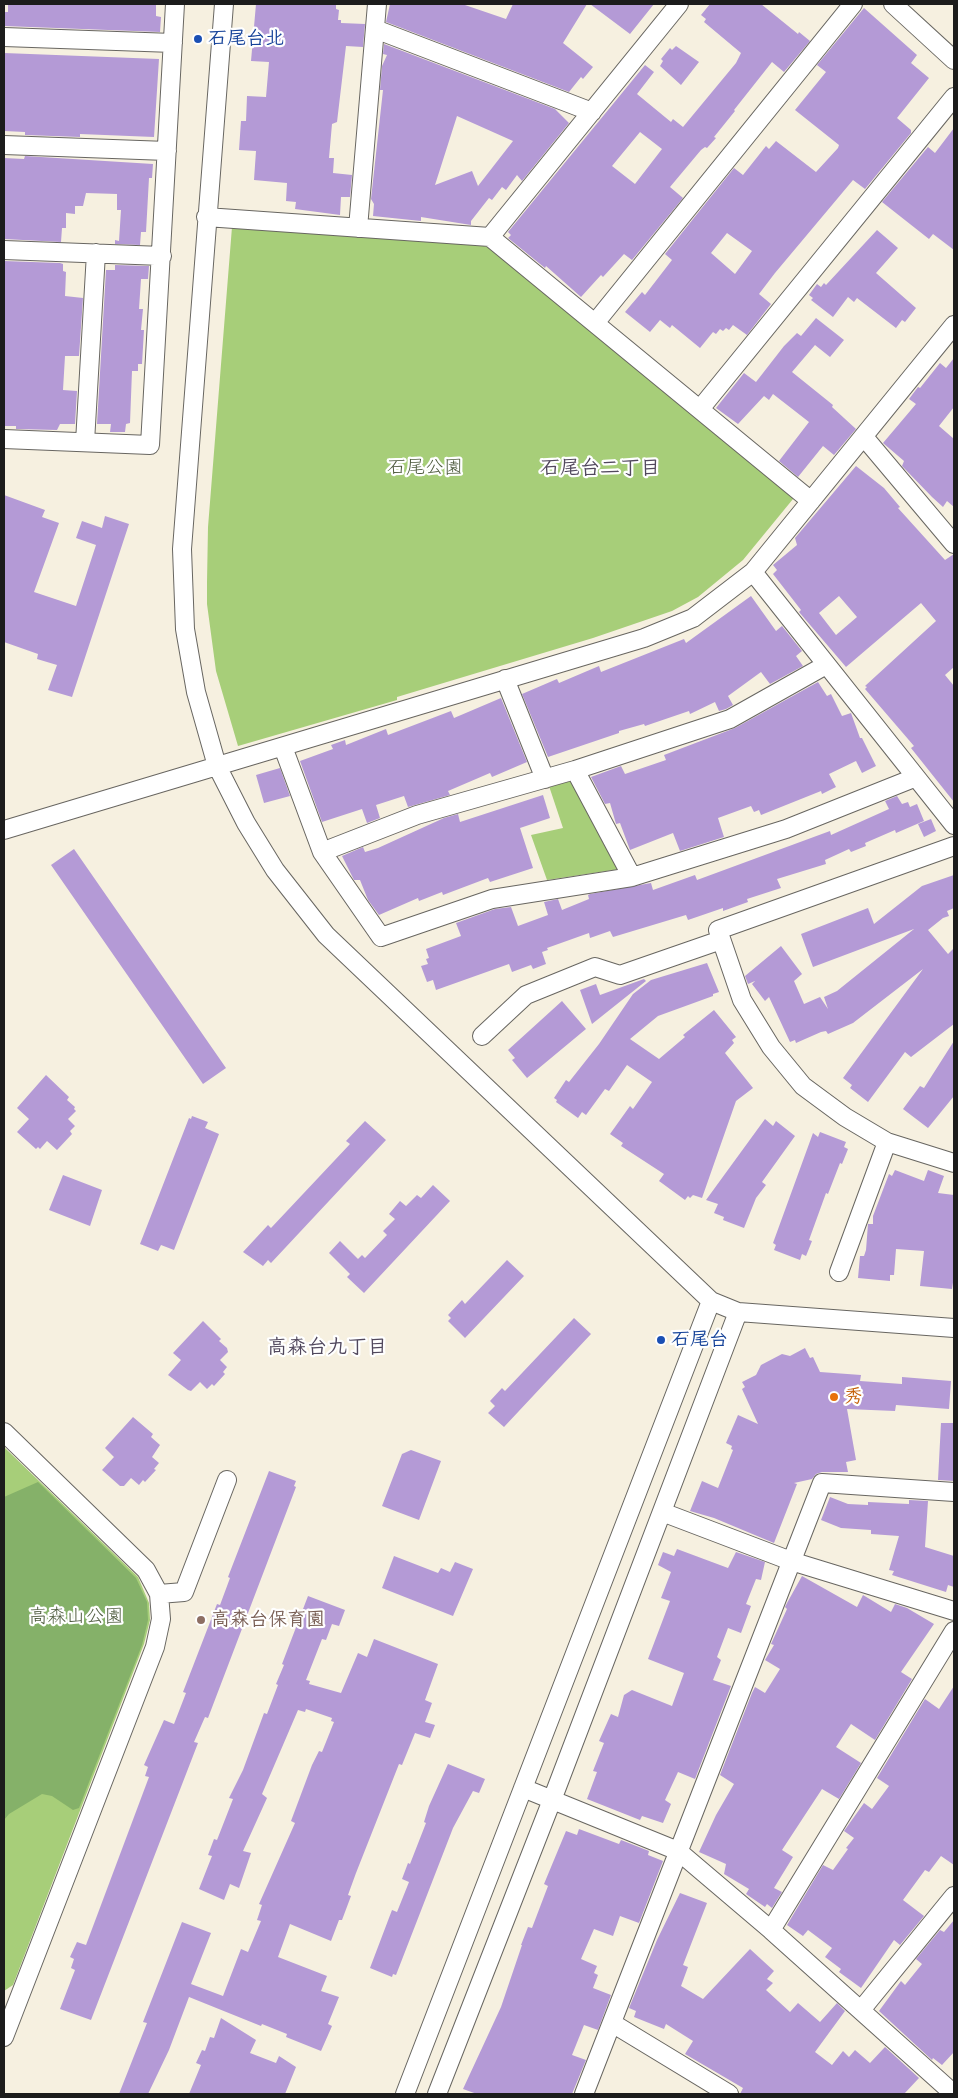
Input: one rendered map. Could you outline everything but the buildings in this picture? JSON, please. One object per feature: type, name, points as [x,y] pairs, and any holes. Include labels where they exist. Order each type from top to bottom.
[{"type":"street","points":[[4,439],[150,445],[175,4]]},
{"type":"street","points":[[224,4],[206,217],[182,549],[185,629],[196,692],[217,766],[246,823],[276,870],[326,935],[711,1301],[738,1312],[954,1328]]},
{"type":"street","points":[[358,228],[377,4]]},
{"type":"street","points":[[490,237],[678,4]]},
{"type":"street","points":[[595,323],[853,4]]},
{"type":"street","points":[[892,4],[954,60]]},
{"type":"street","points":[[375,28],[592,112]]},
{"type":"street","points":[[4,38],[173,43]]},
{"type":"street","points":[[700,409],[954,97]]},
{"type":"street","points":[[4,145],[167,151]]},
{"type":"street","points":[[206,217],[490,237],[811,501]]},
{"type":"street","points":[[4,250],[162,256]]},
{"type":"street","points":[[86,442],[96,253]]},
{"type":"street","points":[[4,830],[283,747],[505,678],[644,638],[693,618],[753,572],[954,325]]},
{"type":"street","points":[[864,437],[954,544]]},
{"type":"street","points":[[753,572],[914,778],[954,826]]},
{"type":"street","points":[[322,852],[417,815],[575,770],[730,719],[826,665]]},
{"type":"street","points":[[505,678],[545,778]]},
{"type":"street","points":[[283,747],[322,852],[381,937],[492,899],[632,877],[786,829],[914,778]]},
{"type":"street","points":[[575,770],[632,877]]},
{"type":"street","points":[[954,846],[718,930],[742,1000],[776,1053],[803,1086],[845,1117],[887,1142],[954,1163]]},
{"type":"street","points":[[482,1036],[526,995],[596,967],[620,975],[721,940]]},
{"type":"street","points":[[839,1272],[887,1142]]},
{"type":"street","points":[[405,2094],[711,1301]]},
{"type":"street","points":[[438,2094],[738,1312]]},
{"type":"street","points":[[4,1432],[146,1570],[159,1594],[161,1620],[155,1646],[10,2002],[4,2037]]},
{"type":"street","points":[[159,1594],[184,1592],[228,1480]]},
{"type":"street","points":[[584,2094],[822,1483],[954,1492]]},
{"type":"street","points":[[662,1512],[791,1561],[954,1612]]},
{"type":"street","points":[[771,1930],[954,1631]]},
{"type":"street","points":[[523,1788],[678,1851],[771,1930],[954,2094]]},
{"type":"street","points":[[861,2010],[952,1903]]},
{"type":"street","points":[[612,2023],[728,2094]]},
{"type":"green space","name":"石尾公園","points":[[232,227],[481,245],[490,248],[793,496],[793,499],[743,560],[698,597],[672,611],[593,638],[397,697],[397,700],[238,746],[216,671],[207,604],[208,527]]},
{"type":"green space","points":[[573,779],[620,869],[547,880],[531,835],[563,828],[549,786]]},
{"type":"green space","name":"高森山公園","points":[[4,1447],[138,1577],[149,1603],[150,1620],[144,1644],[13,1985],[4,1991]]},
{"type":"green space","name":"高森山公園","points":[[38,1482],[136,1578],[147,1602],[148,1620],[142,1645],[79,1808],[73,1810],[52,1796],[42,1794],[9,1814],[4,1820],[4,1497]]},
{"type":"place","name":"石尾台北","points":[[198,39]]},
{"type":"place","name":"石尾台","points":[[661,1340]]},
{"type":"place","name":"秀","points":[[834,1397]]},
{"type":"place","name":"高森台保育園","points":[[201,1620]]},
{"type":"district","name":"石尾台二丁目","points":[[600,469]]},
{"type":"district","name":"高森台九丁目","points":[[327,1348]]}]
